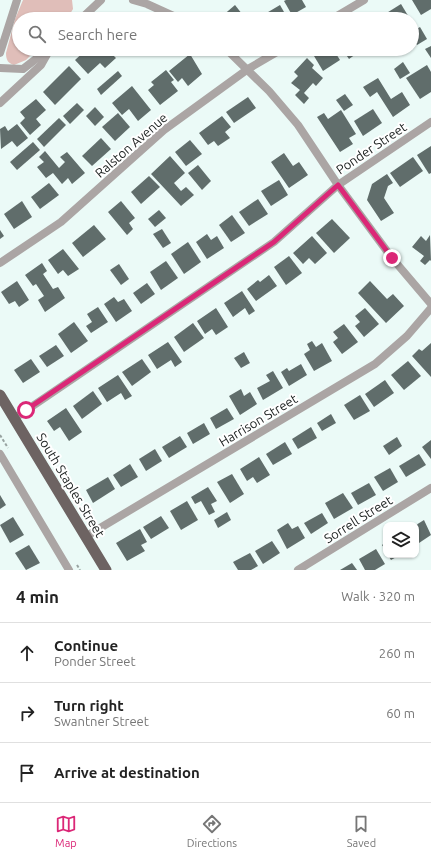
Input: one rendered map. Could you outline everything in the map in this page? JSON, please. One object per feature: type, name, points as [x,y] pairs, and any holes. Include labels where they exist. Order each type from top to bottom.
[{"type":"main road","name":"South Staples Street","points":[[0,395],[106,570]]},
{"type":"street","points":[[13,12],[17,0]]},
{"type":"street","points":[[89,12],[102,0]]},
{"type":"street","points":[[133,0],[147,4],[165,12]]},
{"type":"street","points":[[344,12],[364,0]]},
{"type":"street","points":[[0,53],[12,16]]},
{"type":"street","points":[[0,68],[23,69],[40,56]]},
{"type":"street","points":[[0,103],[40,65],[45,56]]},
{"type":"street","points":[[234,56],[248,69],[298,125],[338,185],[392,258],[431,304]]},
{"type":"street","name":"Ralston Avenue","points":[[0,263],[61,222],[164,130],[248,69],[270,56]]},
{"type":"street","name":"Ponder Street","points":[[15,418],[274,242],[338,185],[431,122]]},
{"type":"street","name":"Harrison Street","points":[[85,537],[375,364],[407,336],[431,308]]},
{"type":"street","points":[[0,454],[69,570]]},
{"type":"street","name":"Sorrell Street","points":[[298,570],[431,488]]},
{"type":"shaded area","points":[[23,0],[72,0],[73,9],[71,12],[18,12]]},
{"type":"shaded area","points":[[12,30],[12,56],[30,56],[26,60],[14,65],[6,58]]},
{"type":"building","points":[[302,0],[306,7],[297,12],[290,12],[284,1]]},
{"type":"building","points":[[412,0],[431,0],[431,9],[421,15]]},
{"type":"building","points":[[401,4],[406,12],[388,12]]},
{"type":"building","points":[[235,5],[240,12],[227,12]]},
{"type":"building","points":[[280,5],[284,12],[268,12]]},
{"type":"building","points":[[419,28],[427,39],[419,44]]},
{"type":"building","points":[[431,46],[431,58],[425,49]]},
{"type":"building","points":[[79,56],[114,56],[116,58],[105,68],[100,63],[88,74],[75,60]]},
{"type":"building","points":[[188,56],[191,56],[202,74],[188,86],[182,78],[178,82],[169,71]]},
{"type":"building","points":[[314,56],[337,56],[340,60],[323,71]]},
{"type":"building","points":[[307,58],[314,65],[312,68],[323,78],[316,86],[313,83],[304,93],[309,98],[304,104],[295,95],[300,90],[291,83],[298,76],[294,72]]},
{"type":"building","points":[[403,62],[410,73],[400,79],[394,69]]},
{"type":"building","points":[[427,65],[431,72],[431,92],[420,99],[406,78]]},
{"type":"building","points":[[69,66],[81,79],[55,105],[43,92]]},
{"type":"building","points":[[166,70],[174,80],[171,82],[178,91],[160,105],[148,90],[154,85],[151,82]]},
{"type":"building","points":[[118,71],[122,76],[101,95],[97,89]]},
{"type":"building","points":[[378,78],[391,99],[402,92],[410,105],[393,117],[377,92],[370,97],[363,87]]},
{"type":"building","points":[[132,86],[151,110],[138,121],[129,109],[122,115],[112,103]]},
{"type":"building","points":[[345,94],[353,105],[344,111],[336,100]]},
{"type":"building","points":[[248,97],[256,108],[234,123],[226,112]]},
{"type":"building","points":[[36,99],[46,110],[36,119],[41,125],[30,135],[20,123],[25,118],[20,112]]},
{"type":"building","points":[[77,103],[84,110],[70,124],[63,116]]},
{"type":"building","points":[[95,107],[104,117],[95,126],[86,116]]},
{"type":"building","points":[[373,109],[382,123],[363,136],[354,121]]},
{"type":"building","points":[[341,110],[356,134],[349,138],[353,144],[340,152],[317,117],[324,113],[328,119]]},
{"type":"building","points":[[118,113],[130,127],[115,141],[102,127]]},
{"type":"building","points":[[222,116],[231,127],[225,132],[230,138],[218,146],[214,141],[208,145],[199,133]]},
{"type":"building","points":[[59,118],[66,125],[44,147],[37,139]]},
{"type":"building","points":[[17,124],[28,138],[17,147],[12,141],[1,149],[0,129],[5,126],[8,131]]},
{"type":"building","points":[[101,138],[111,149],[92,166],[82,156]]},
{"type":"building","points":[[190,140],[202,154],[186,166],[175,152]]},
{"type":"building","points":[[33,142],[40,150],[17,170],[10,162]]},
{"type":"building","points":[[431,146],[431,173],[429,174],[417,155]]},
{"type":"building","points":[[45,151],[59,168],[65,162],[60,157],[67,152],[85,173],[72,184],[68,178],[62,184],[53,173],[46,178],[37,167],[44,162],[39,157]]},
{"type":"building","points":[[284,153],[293,166],[299,162],[308,175],[289,188],[271,162]]},
{"type":"building","points":[[170,156],[185,173],[174,183],[181,191],[186,187],[194,195],[181,206],[151,174]]},
{"type":"building","points":[[413,157],[423,171],[400,187],[390,173]]},
{"type":"building","points":[[198,165],[211,181],[202,190],[188,173]]},
{"type":"building","points":[[387,174],[393,183],[388,186],[384,198],[394,213],[381,221],[367,200],[372,184]]},
{"type":"building","points":[[149,176],[160,187],[141,204],[131,192]]},
{"type":"building","points":[[279,180],[288,195],[271,206],[261,191]]},
{"type":"building","points":[[49,183],[59,195],[40,209],[31,197]]},
{"type":"building","points":[[258,199],[268,214],[249,226],[239,212]]},
{"type":"building","points":[[22,201],[32,217],[14,229],[4,214]]},
{"type":"building","points":[[121,201],[135,218],[129,223],[133,229],[127,235],[108,212]]},
{"type":"building","points":[[159,210],[166,218],[155,227],[148,219]]},
{"type":"building","points":[[232,215],[245,233],[231,242],[219,225]]},
{"type":"building","points":[[332,219],[350,238],[334,253],[316,233]]},
{"type":"building","points":[[94,225],[106,239],[83,257],[72,243]]},
{"type":"building","points":[[162,229],[171,243],[163,248],[153,234]]},
{"type":"building","points":[[0,230],[4,236],[0,239]]},
{"type":"building","points":[[207,234],[211,240],[217,236],[224,248],[207,259],[196,242]]},
{"type":"building","points":[[430,235],[431,261],[430,260],[425,265],[420,261],[424,256],[412,247],[421,236],[426,241]]},
{"type":"building","points":[[312,236],[327,253],[315,264],[309,258],[303,264],[293,253]]},
{"type":"building","points":[[188,242],[201,262],[184,274],[171,254]]},
{"type":"building","points":[[63,249],[79,269],[68,276],[63,270],[58,274],[48,260]]},
{"type":"building","points":[[289,256],[302,273],[286,285],[274,267]]},
{"type":"building","points":[[166,261],[178,278],[161,290],[150,272]]},
{"type":"building","points":[[42,263],[47,271],[43,274],[53,289],[58,287],[65,298],[45,312],[38,300],[44,296],[36,284],[33,286],[25,275]]},
{"type":"building","points":[[119,264],[129,279],[121,285],[110,270]]},
{"type":"building","points":[[269,275],[277,286],[256,301],[247,289],[258,280],[260,282]]},
{"type":"building","points":[[17,281],[29,300],[19,307],[15,301],[9,304],[1,292]]},
{"type":"building","points":[[370,281],[387,299],[393,294],[404,306],[386,323],[358,293]]},
{"type":"building","points":[[147,283],[155,294],[141,304],[133,293]]},
{"type":"building","points":[[242,291],[255,311],[249,315],[245,308],[233,317],[224,303]]},
{"type":"building","points":[[114,297],[118,302],[124,299],[132,311],[116,322],[104,304]]},
{"type":"building","points":[[98,307],[108,322],[91,333],[86,326],[92,322],[87,314]]},
{"type":"building","points":[[216,308],[228,327],[216,335],[212,329],[205,334],[197,321]]},
{"type":"building","points":[[365,308],[379,324],[364,337],[355,326],[360,322],[355,316]]},
{"type":"building","points":[[74,322],[88,341],[71,353],[58,334]]},
{"type":"building","points":[[193,323],[204,338],[184,352],[174,337]]},
{"type":"building","points":[[344,324],[358,342],[342,354],[333,342],[338,338],[333,332]]},
{"type":"building","points":[[312,341],[316,347],[322,343],[332,361],[314,371],[304,354],[310,350],[307,344]]},
{"type":"building","points":[[168,342],[182,362],[175,367],[171,360],[157,369],[148,355]]},
{"type":"building","points":[[431,343],[431,377],[412,356],[419,349],[422,351]]},
{"type":"building","points":[[56,345],[64,356],[47,367],[39,356]]},
{"type":"building","points":[[244,352],[250,363],[241,368],[234,358]]},
{"type":"building","points":[[31,359],[40,372],[23,383],[14,370]]},
{"type":"building","points":[[142,359],[151,372],[132,386],[122,372]]},
{"type":"building","points":[[408,361],[421,376],[404,390],[391,375]]},
{"type":"building","points":[[301,364],[307,375],[289,386],[281,372],[287,368],[289,371]]},
{"type":"building","points":[[273,371],[283,388],[263,400],[257,388],[270,381],[266,375]]},
{"type":"building","points":[[118,375],[132,396],[125,400],[121,393],[107,402],[98,388]]},
{"type":"building","points":[[385,380],[394,393],[374,407],[365,394]]},
{"type":"building","points":[[241,389],[244,396],[250,392],[257,404],[240,415],[229,396]]},
{"type":"building","points":[[93,391],[102,404],[82,419],[73,406]]},
{"type":"building","points":[[360,395],[370,411],[354,420],[344,405]]},
{"type":"building","points":[[66,408],[82,432],[69,441],[60,427],[54,431],[47,421]]},
{"type":"building","points":[[227,408],[234,419],[216,429],[210,418]]},
{"type":"building","points":[[331,414],[336,423],[322,431],[317,423]]},
{"type":"building","points":[[204,423],[210,434],[193,444],[187,433]]},
{"type":"building","points":[[311,427],[317,438],[298,449],[292,439]]},
{"type":"building","points":[[180,436],[187,447],[169,458],[162,447]]},
{"type":"building","points":[[397,437],[402,446],[389,455],[383,446]]},
{"type":"building","points":[[431,440],[431,459],[422,447]]},
{"type":"building","points":[[285,442],[292,454],[273,465],[266,454]]},
{"type":"building","points":[[155,449],[162,461],[146,471],[139,459]]},
{"type":"building","points":[[419,454],[426,465],[406,477],[399,466]]},
{"type":"building","points":[[259,457],[270,475],[257,483],[253,477],[247,481],[240,469]]},
{"type":"building","points":[[130,464],[138,477],[121,487],[113,475]]},
{"type":"building","points":[[390,468],[398,482],[383,491],[374,477]]},
{"type":"building","points":[[232,474],[244,494],[230,503],[217,482]]},
{"type":"building","points":[[108,477],[115,489],[93,503],[86,490]]},
{"type":"building","points":[[369,483],[376,495],[358,505],[351,493]]},
{"type":"building","points":[[208,487],[217,501],[211,504],[215,512],[209,515],[201,501],[195,504],[191,497]]},
{"type":"building","points":[[343,493],[353,508],[334,519],[325,503]]},
{"type":"building","points":[[0,495],[6,505],[0,509]]},
{"type":"building","points":[[187,501],[198,520],[181,530],[170,511]]},
{"type":"building","points":[[227,512],[231,520],[218,528],[214,520]]},
{"type":"building","points":[[322,513],[328,523],[311,534],[304,523]]},
{"type":"building","points":[[161,516],[169,528],[151,539],[143,527]]},
{"type":"building","points":[[13,517],[24,535],[10,543],[0,525]]},
{"type":"building","points":[[424,520],[431,535],[419,543],[419,523]]},
{"type":"building","points":[[288,523],[292,529],[298,526],[305,538],[287,549],[277,530]]},
{"type":"building","points":[[140,529],[147,542],[141,545],[145,551],[127,561],[116,543]]},
{"type":"building","points":[[272,541],[280,553],[263,564],[255,551]]},
{"type":"building","points":[[29,545],[40,563],[26,570],[15,553]]},
{"type":"building","points":[[376,549],[385,564],[375,570],[365,570],[359,559]]},
{"type":"building","points":[[250,553],[258,566],[251,570],[238,570],[233,562]]},
{"type":"building","points":[[352,563],[357,570],[340,570]]},
{"type":"route","points":[[26,410],[274,242],[338,185],[392,258]]}]
